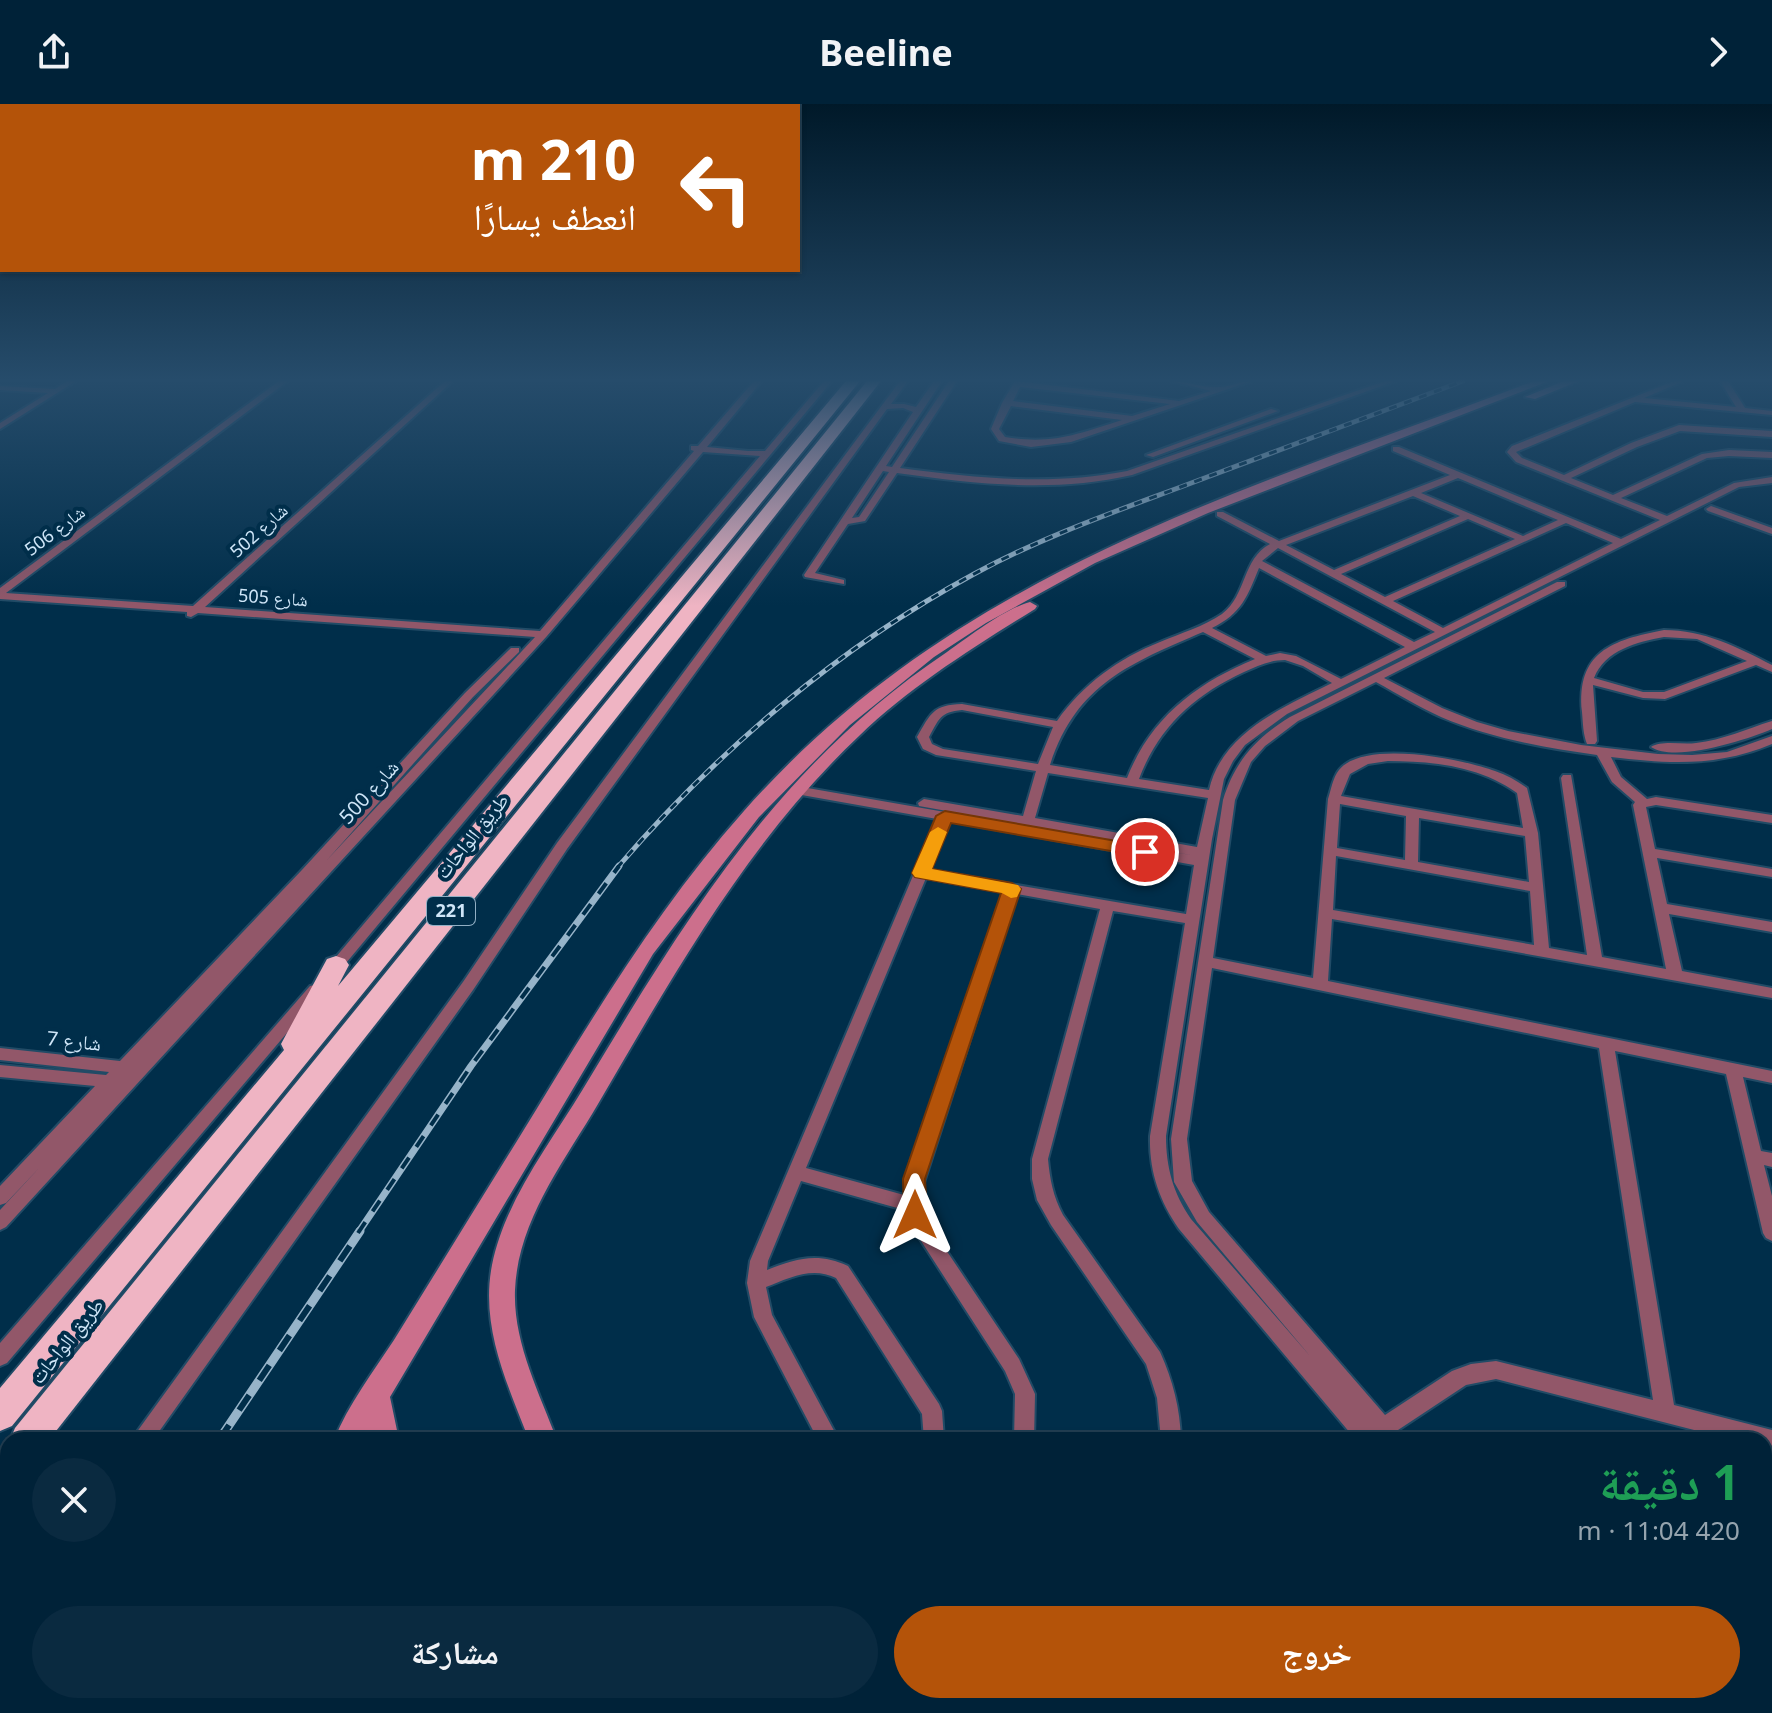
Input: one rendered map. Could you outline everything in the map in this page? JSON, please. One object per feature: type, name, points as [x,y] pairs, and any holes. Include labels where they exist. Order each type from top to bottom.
[{"type":"highway","points":[[764,459],[769,456]]},
{"type":"highway","name":"طريق الواحات","points":[[0,1414],[790,456]]},
{"type":"highway","name":"طريق الواحات","points":[[34,1432],[828,456]]},
{"type":"highway","points":[[270,1090],[336,965]]},
{"type":"street","name":"شارع 506","points":[[0,583],[175,456]]},
{"type":"street","name":"شارع 506","points":[[0,594],[179,456]]},
{"type":"street","name":"شارع 502","points":[[198,614],[372,456]]},
{"type":"street","name":"شارع 500","points":[[144,1069],[481,699],[689,456]]},
{"type":"street","points":[[722,456],[764,459]]},
{"type":"street","points":[[738,456],[764,459]]},
{"type":"street","name":"طريق الواحات","points":[[0,1357],[766,456]]},
{"type":"street","name":"طريق الواحات","points":[[147,1432],[468,986],[562,846],[849,456]]},
{"type":"street","points":[[840,582],[809,575],[888,456]]},
{"type":"street","points":[[843,522],[862,519],[903,456]]},
{"type":"street","points":[[896,466],[1014,476],[1087,473],[1149,456]]},
{"type":"street","points":[[882,464],[995,483],[1043,485],[1129,473],[1178,456]]},
{"type":"street","points":[[540,1432],[507,1339],[502,1312],[503,1279],[509,1246],[533,1195],[656,986],[725,880],[799,786],[854,731],[943,661],[1056,591],[1168,530],[1361,456]]},
{"type":"street","points":[[353,1432],[654,938],[726,842],[803,759],[903,672],[987,615],[1116,545],[1220,514],[1375,456]]},
{"type":"street","points":[[1418,456],[1566,520],[1625,541]]},
{"type":"street","points":[[1421,456],[1625,541]]},
{"type":"street","points":[[1516,456],[1668,520]]},
{"type":"street","points":[[1564,478],[1610,456]]},
{"type":"street","points":[[1614,498],[1705,456]]},
{"type":"street","points":[[1028,821],[1061,725],[1093,688],[1116,669],[1162,644],[1203,628],[1239,605],[1248,591],[1256,562],[1263,552],[1458,475]]},
{"type":"street","points":[[1249,1285],[1183,1182],[1179,1139],[1224,829],[1241,764],[1254,747],[1294,719],[1714,507],[1753,488],[1772,483]]},
{"type":"street","points":[[1378,1432],[1249,1285],[1178,1214],[1159,1168],[1158,1136],[1202,857],[1214,795],[1227,760],[1241,742],[1283,712],[1737,485],[1772,483]]},
{"type":"street","points":[[1412,492],[1523,539]]},
{"type":"street","points":[[1714,507],[1772,525]]},
{"type":"street","points":[[1714,507],[1772,531]]},
{"type":"street","points":[[1220,514],[1443,632]]},
{"type":"street","points":[[1333,574],[1467,516]]},
{"type":"street","points":[[1385,601],[1566,520]]},
{"type":"street","points":[[1256,562],[1414,647]]},
{"type":"street","name":"شارع 505","points":[[0,594],[198,614]]},
{"type":"street","name":"شارع 505","points":[[0,603],[534,638]]},
{"type":"street","points":[[1203,628],[1265,660]]},
{"type":"street","points":[[1772,669],[1699,634],[1657,632],[1616,648],[1603,657],[1587,680],[1596,746],[1616,779],[1643,802],[1656,801],[1772,819]]},
{"type":"street","name":"شارع 500","points":[[0,1222],[469,695],[534,638]]},
{"type":"street","points":[[1132,782],[1146,746],[1169,716],[1212,684],[1265,660],[1288,657],[1341,683]]},
{"type":"street","points":[[1587,680],[1643,695],[1665,696],[1756,661]]},
{"type":"street","points":[[1381,675],[1448,716],[1524,738],[1703,758],[1756,747],[1772,740]]},
{"type":"street","points":[[1061,725],[954,707],[937,713],[924,733],[927,746],[940,752],[1214,795]]},
{"type":"street","points":[[1596,746],[1692,749],[1728,743],[1772,725]]},
{"type":"street","points":[[1756,747],[1772,756]]},
{"type":"street","points":[[1320,985],[1334,799],[1344,772],[1369,759],[1414,759],[1481,770],[1506,778],[1523,791],[1531,833],[1542,950]]},
{"type":"street","points":[[1567,778],[1595,960]]},
{"type":"street","points":[[799,786],[945,816],[1202,857]]},
{"type":"street","points":[[799,786],[1028,821],[1202,857]]},
{"type":"street","points":[[1334,799],[1531,833]]},
{"type":"street","points":[[1643,802],[1639,809],[1675,975]]},
{"type":"street","points":[[1411,866],[1413,813]]},
{"type":"street","points":[[825,1432],[763,1317],[756,1283],[759,1261],[945,816]]},
{"type":"street","points":[[1208,826],[1224,829]]},
{"type":"street","points":[[1330,851],[1536,888]]},
{"type":"street","points":[[1649,852],[1772,873]]},
{"type":"street","points":[[921,873],[1193,920]]},
{"type":"street","points":[[1012,889],[914,1179],[913,1205],[920,1225],[1012,1365],[1025,1394],[1024,1432]]},
{"type":"street","points":[[1108,905],[1040,1159],[1041,1179],[1046,1200],[1057,1220],[1153,1358],[1169,1402],[1171,1432]]},
{"type":"street","points":[[1661,908],[1772,927]]},
{"type":"street","points":[[1325,913],[1772,993]]},
{"type":"street","points":[[1206,962],[1772,1077]]},
{"type":"street","points":[[1173,1042],[1193,1046]]},
{"type":"street","points":[[1606,1043],[1665,1413]]},
{"type":"street","name":"شارع 7","points":[[0,1054],[128,1075]]},
{"type":"street","name":"شارع 7","points":[[0,1071],[112,1082],[144,1069]]},
{"type":"street","points":[[1733,1069],[1772,1233]]},
{"type":"street","points":[[0,1198],[112,1082]]},
{"type":"street","points":[[1753,1156],[1772,1160]]},
{"type":"street","points":[[796,1172],[913,1205]]},
{"type":"street","points":[[15,1182],[33,1187]]},
{"type":"street","points":[[501,1186],[533,1195]]},
{"type":"street","points":[[756,1283],[818,1263],[831,1265],[842,1272],[932,1411],[933,1432]]},
{"type":"street","points":[[1387,1432],[1459,1378],[1484,1371],[1510,1372],[1740,1432]]},
{"type":"street","points":[[375,1395],[383,1432]]},
{"type":"railway","points":[[617,868],[738,743],[782,704],[875,634],[974,574],[1026,548],[1264,456]]},
{"type":"railway","points":[[358,1233],[471,1066],[619,866]]},
{"type":"railway","points":[[224,1432],[360,1231]]},
{"type":"slow traffic","points":[[938,832],[921,873],[1012,889],[1011,892]]},
{"type":"route","points":[[915,1215],[914,1179],[1012,889],[921,873],[945,816],[1145,852]]}]
